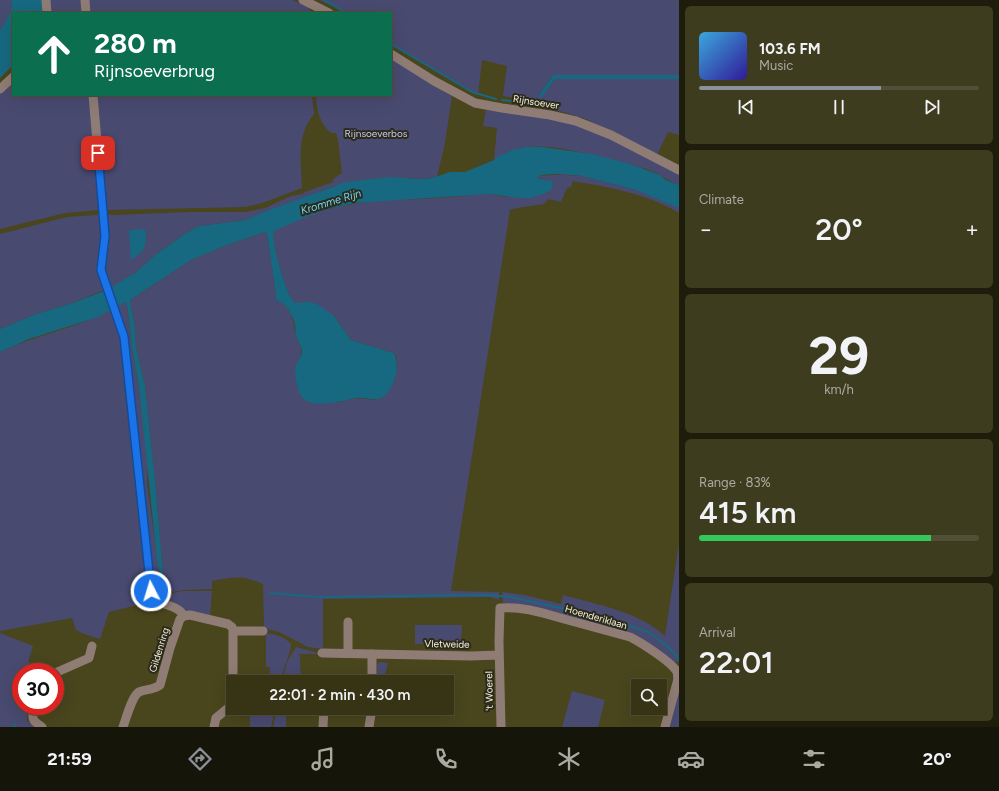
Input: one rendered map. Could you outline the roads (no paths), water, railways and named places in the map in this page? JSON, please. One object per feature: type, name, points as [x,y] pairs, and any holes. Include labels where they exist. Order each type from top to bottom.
[{"type":"street","points":[[46,0],[47,12]]},
{"type":"street","points":[[85,0],[86,12]]},
{"type":"street","points":[[303,0],[327,12]]},
{"type":"street","name":"Rijnsoever","points":[[392,55],[434,81],[475,103],[550,114],[576,121],[611,134],[679,170]]},
{"type":"street","points":[[0,89],[12,78]]},
{"type":"street","points":[[93,96],[105,236],[101,270],[124,337],[152,596],[157,601],[177,609],[184,616],[190,615],[228,624],[232,627],[233,675]]},
{"type":"street","name":"Hoenderiklaan","points":[[499,655],[500,608],[520,608],[630,637],[641,642],[676,672],[678,679],[665,727]]},
{"type":"street","name":"Gildenring","points":[[123,727],[135,695],[139,692],[157,688],[160,685],[180,619],[184,616]]},
{"type":"street","points":[[348,622],[348,653]]},
{"type":"street","points":[[233,631],[263,631]]},
{"type":"street","points":[[64,669],[89,658],[92,646]]},
{"type":"street","name":"Vletweide","points":[[322,653],[471,656],[499,655]]},
{"type":"street","points":[[372,654],[372,675]]},
{"type":"street","name":"'t Woerel","points":[[499,655],[501,727]]},
{"type":"street","points":[[214,727],[216,718],[226,710]]},
{"type":"street","points":[[32,715],[34,722],[42,727]]},
{"type":"street","points":[[323,727],[324,715]]},
{"type":"street","points":[[369,727],[371,715]]},
{"type":"water","points":[[12,0],[42,0],[43,12],[12,12],[12,66],[0,78],[0,31],[11,10]]},
{"type":"water","points":[[553,75],[679,75],[679,79],[555,79],[540,98],[539,95]]},
{"type":"water","name":"Kromme Rijn","points":[[525,147],[543,147],[591,154],[630,164],[660,175],[666,180],[679,185],[679,208],[636,190],[578,175],[551,174],[538,176],[537,178],[551,181],[553,184],[551,190],[530,198],[489,194],[355,203],[327,209],[274,231],[279,265],[289,294],[294,301],[296,303],[309,302],[317,304],[334,316],[351,340],[394,353],[397,364],[395,377],[387,394],[383,397],[373,399],[356,398],[323,404],[310,402],[302,397],[298,389],[295,370],[302,350],[296,336],[295,325],[291,313],[283,304],[276,300],[267,234],[265,232],[227,245],[191,260],[130,300],[135,328],[136,348],[145,386],[164,584],[162,585],[157,560],[139,387],[126,302],[98,317],[29,339],[0,352],[0,329],[36,314],[70,304],[109,289],[135,273],[155,255],[186,233],[199,226],[245,220],[346,182],[390,177],[419,179],[432,178],[450,172],[465,172],[494,160],[512,150]]},
{"type":"water","points":[[142,229],[146,231],[146,242],[144,248],[131,260],[129,230]]},
{"type":"waterway","points":[[324,0],[344,12]]},
{"type":"waterway","points":[[392,45],[472,92],[496,99]]},
{"type":"waterway","points":[[502,100],[533,104],[536,103]]},
{"type":"waterway","points":[[270,593],[317,597],[488,595],[511,597],[618,622],[648,632],[666,645],[679,659]]},
{"type":"park label","name":"Rijnsoeverbos","points":[[376,133]]}]
